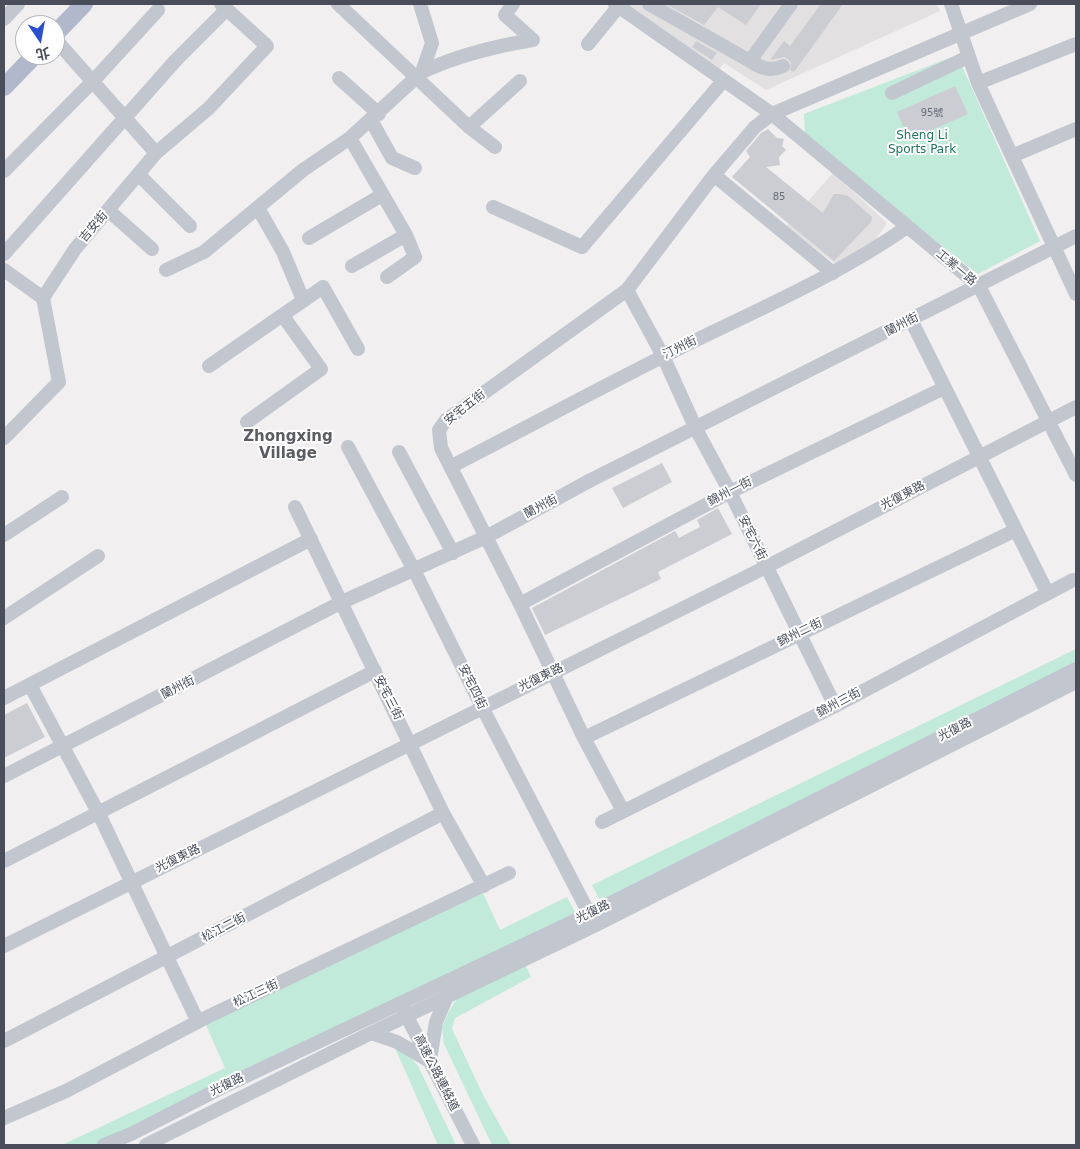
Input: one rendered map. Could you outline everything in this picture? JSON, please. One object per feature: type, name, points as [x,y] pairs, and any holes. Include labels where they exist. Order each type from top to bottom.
[{"type":"main road","points":[[65,24],[84,4]]},
{"type":"main road","points":[[4,87],[25,65]]},
{"type":"street","points":[[4,19],[18,4]]},
{"type":"street","points":[[338,4],[419,75],[469,128],[495,148]]},
{"type":"street","points":[[419,75],[432,43],[420,4]]},
{"type":"street","points":[[166,270],[204,252],[303,170],[350,138],[419,75],[442,62],[509,44],[533,40],[505,14],[513,4]]},
{"type":"street","points":[[649,4],[763,69],[776,69],[783,66]]},
{"type":"street","points":[[750,61],[792,4]]},
{"type":"street","points":[[951,4],[978,83],[1076,294]]},
{"type":"street","name":"安宅五街","points":[[623,811],[584,738],[452,466],[441,448],[439,430],[446,420],[627,290],[714,175],[755,127],[772,114],[1030,4]]},
{"type":"street","points":[[588,44],[617,5]]},
{"type":"street","name":"工業一路","points":[[617,5],[772,114],[978,286],[1076,475]]},
{"type":"street","points":[[4,254],[224,6]]},
{"type":"street","name":"吉安街","points":[[43,298],[75,250],[156,153],[209,108],[267,46],[224,6]]},
{"type":"street","points":[[4,172],[94,80],[158,10]]},
{"type":"street","points":[[978,83],[1076,44]]},
{"type":"street","points":[[65,49],[156,153]]},
{"type":"street","points":[[892,93],[968,58]]},
{"type":"street","points":[[339,78],[375,117],[392,158],[416,168]]},
{"type":"street","points":[[493,207],[582,248],[723,81]]},
{"type":"street","points":[[469,128],[520,82]]},
{"type":"street","points":[[1012,156],[1076,129]]},
{"type":"street","points":[[350,138],[406,235],[415,257],[386,278]]},
{"type":"street","points":[[138,174],[190,226]]},
{"type":"street","points":[[714,175],[833,273]]},
{"type":"street","points":[[309,238],[382,195]]},
{"type":"street","points":[[258,208],[283,252],[303,300]]},
{"type":"street","points":[[108,210],[152,249]]},
{"type":"street","name":"汀州街","points":[[452,466],[663,356],[833,273],[873,251],[907,227]]},
{"type":"street","points":[[352,266],[406,235]]},
{"type":"street","name":"蘭州街","points":[[4,776],[62,748],[342,602],[486,537],[591,480],[696,429],[1076,236]]},
{"type":"street","points":[[4,270],[43,298],[58,382],[4,438]]},
{"type":"street","points":[[209,366],[324,287],[358,349]]},
{"type":"street","name":"安宅六街","points":[[627,290],[663,356],[696,429],[730,492],[835,706]]},
{"type":"street","points":[[247,422],[321,369],[283,316]]},
{"type":"street","points":[[911,320],[1047,592]]},
{"type":"street","name":"錦州一街","points":[[520,604],[730,492],[944,388]]},
{"type":"street","name":"光復東路","points":[[4,946],[766,567],[1076,407]]},
{"type":"street","name":"安宅四街","points":[[348,447],[414,570],[592,920]]},
{"type":"street","points":[[399,452],[453,553]]},
{"type":"street","points":[[4,535],[62,497]]},
{"type":"street","name":"安宅三街","points":[[295,508],[412,744],[443,813],[484,886]]},
{"type":"street","name":"錦州二街","points":[[584,738],[1016,530]]},
{"type":"street","points":[[4,698],[311,539]]},
{"type":"street","points":[[4,618],[98,556]]},
{"type":"street","name":"錦州三街","points":[[602,822],[835,706],[1047,592],[1073,580]]},
{"type":"street","name":"光復路","points":[[146,1145],[447,996],[1076,669]]},
{"type":"street","points":[[4,861],[375,671]]},
{"type":"street","name":"光復路","points":[[104,1145],[134,1140],[225,1086],[399,1002],[592,920],[1076,682]]},
{"type":"street","points":[[30,685],[99,814],[198,1022]]},
{"type":"street","name":"松江二街","points":[[4,1041],[443,813]]},
{"type":"street","name":"松江三街","points":[[4,1118],[66,1091],[198,1022],[509,873]]},
{"type":"street","points":[[371,1033],[397,1042],[431,1061],[436,1022],[447,996]]},
{"type":"street","name":"高速公路連絡道","points":[[399,1002],[431,1061],[472,1145]]},
{"type":"shaded area","points":[[623,4],[937,4],[940,11],[766,90],[724,63],[719,70]]},
{"type":"shaded area","points":[[833,173],[887,223],[874,242],[838,266],[786,226]]},
{"type":"green space","name":"Sheng Li Sports Park","points":[[957,55],[1040,241],[978,274],[805,137],[804,114]]},
{"type":"green space","points":[[1076,649],[1076,665],[602,904],[592,885]]},
{"type":"green space","points":[[482,891],[500,930],[567,897],[576,914],[130,1132],[96,1145],[62,1145],[225,1068],[205,1023]]},
{"type":"green space","points":[[525,964],[531,977],[455,1018],[452,1029],[483,1095],[511,1145],[492,1145],[444,1044],[442,1027],[458,997]]},
{"type":"green space","points":[[395,1048],[407,1054],[418,1066],[456,1145],[438,1145]]},
{"type":"building","points":[[666,4],[761,4],[746,25],[718,7],[704,25]]},
{"type":"building","points":[[821,4],[843,4],[794,72],[790,70],[791,63],[784,57],[770,60],[784,41],[790,46]]},
{"type":"building","points":[[696,41],[717,53],[712,60],[692,47]]},
{"type":"building","points":[[955,86],[968,114],[909,140],[897,112]]},
{"type":"building","points":[[768,129],[777,138],[784,139],[782,146],[786,150],[779,157],[780,165],[766,167],[823,213],[834,194],[841,194],[848,196],[872,217],[871,222],[834,261],[732,177],[750,157],[746,151],[761,133]]},
{"type":"building","points":[[662,463],[672,482],[623,508],[612,488]]},
{"type":"building","points":[[718,508],[732,534],[658,572],[661,579],[545,635],[532,608],[675,531],[679,538],[700,527],[697,520]]},
{"type":"building","points":[[27,703],[45,737],[4,758],[4,715]]},
{"type":"district","name":"Zhongxing Village","points":[[288,446]]}]
